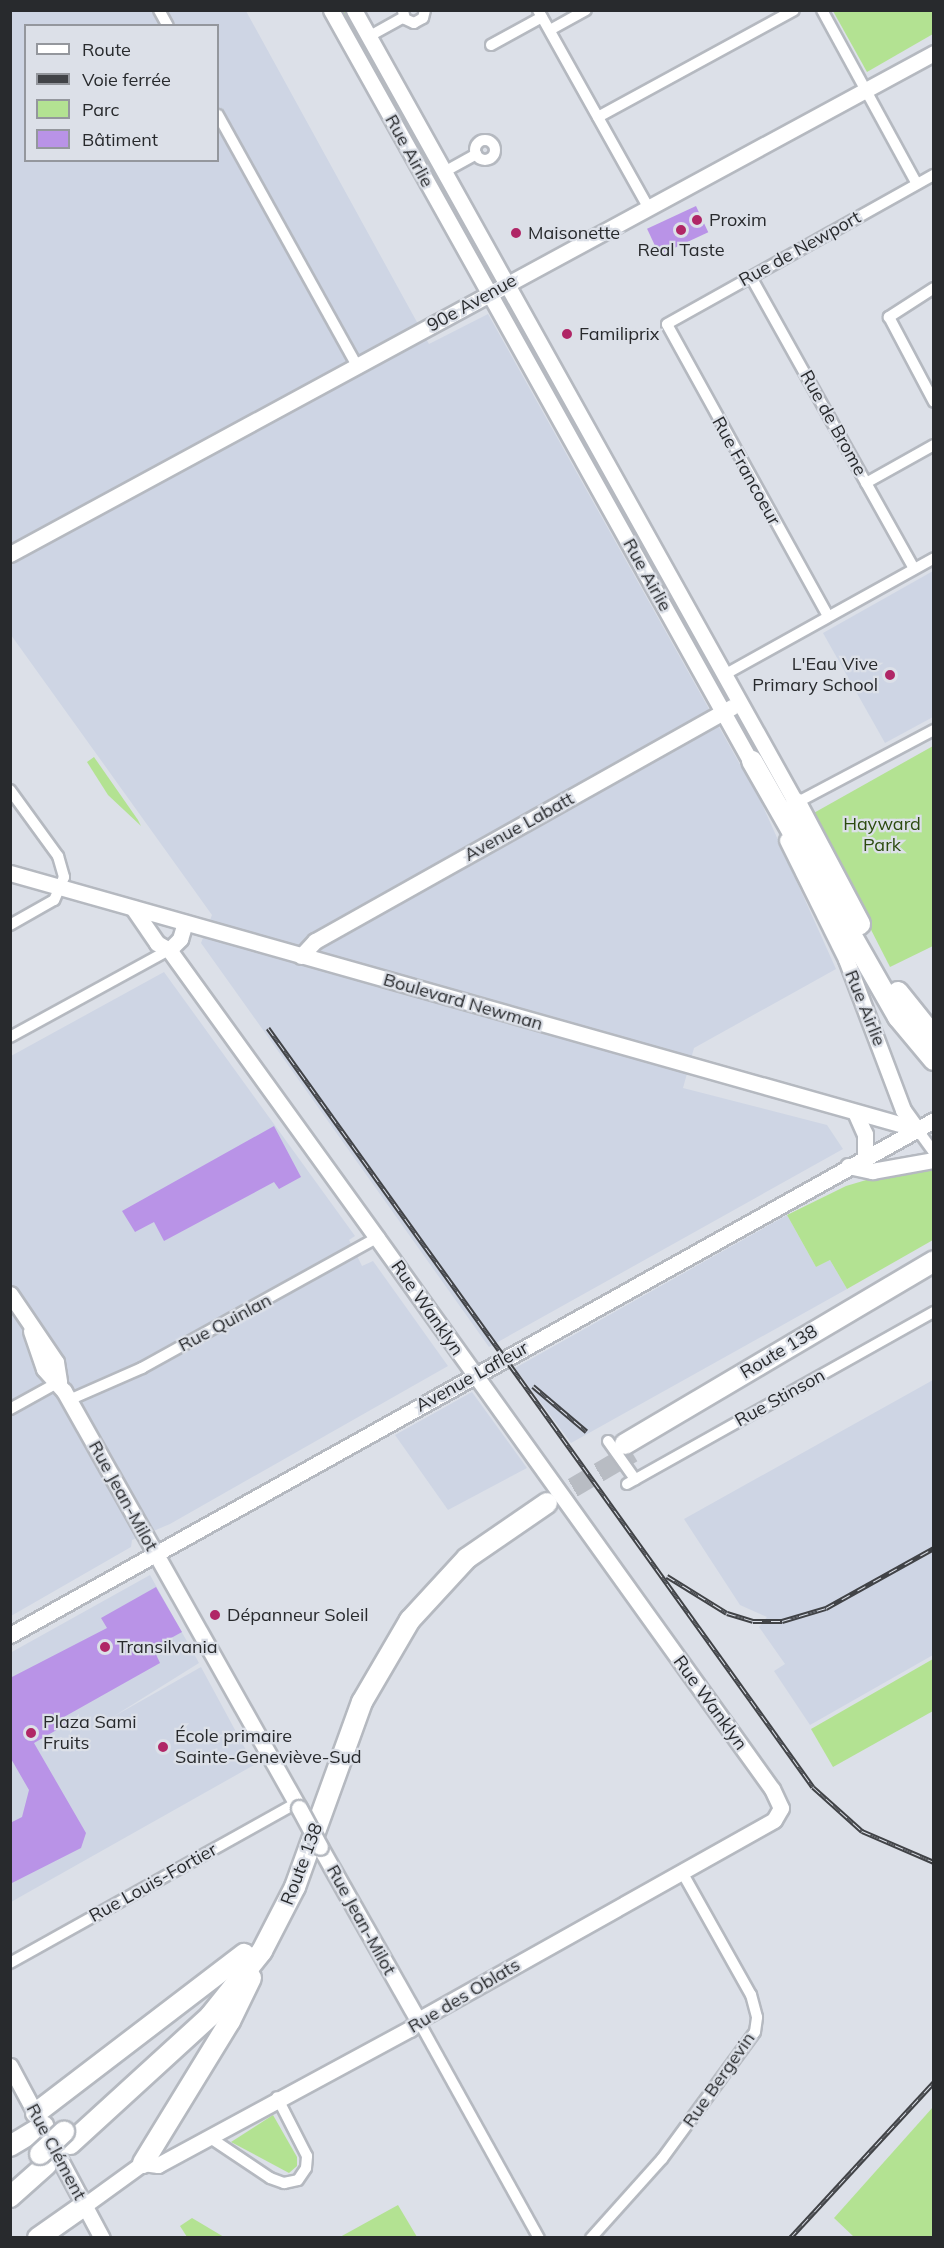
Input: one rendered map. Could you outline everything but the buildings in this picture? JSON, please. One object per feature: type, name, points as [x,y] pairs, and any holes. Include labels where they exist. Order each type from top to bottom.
[{"type":"highway","points":[[752,761],[898,1017],[933,1060]]},
{"type":"highway","points":[[796,803],[900,996],[933,1037]]},
{"type":"highway","name":"Route 138","points":[[621,1446],[933,1261]]},
{"type":"highway","name":"Route 138","points":[[621,1446],[933,1276]]},
{"type":"highway","name":"Route 138","points":[[10,2181],[43,2159],[199,2027],[250,1958],[280,1890],[350,1700],[388,1629],[414,1593],[461,1547],[543,1498]]},
{"type":"highway","points":[[10,2146],[39,2120],[250,1958]]},
{"type":"highway","points":[[143,2163],[246,1994],[250,1958]]},
{"type":"highway","name":"Route 138","points":[[10,2197],[43,2159]]},
{"type":"highway","points":[[38,2238],[85,2205]]},
{"type":"main road","name":"Rue Airlie","points":[[331,10],[752,761],[846,959],[901,1105],[917,1129]]},
{"type":"main road","name":"Rue Airlie","points":[[354,10],[796,803]]},
{"type":"main road","name":"90e Avenue","points":[[10,554],[933,52]]},
{"type":"main road","name":"Avenue Labatt","points":[[301,956],[315,941],[740,703]]},
{"type":"main road","name":"Boulevard Newman","points":[[10,873],[917,1129]]},
{"type":"main road","name":"Rue Wanklyn","points":[[133,908],[157,944],[169,950],[772,1789],[780,1813]]},
{"type":"main road","points":[[169,950],[180,939],[186,922]]},
{"type":"main road","points":[[855,1112],[865,1134],[865,1156]]},
{"type":"main road","name":"Avenue Lafleur","points":[[10,1635],[933,1120]]},
{"type":"main road","points":[[849,1166],[872,1171],[933,1160]]},
{"type":"main road","name":"Rue Jean-Milot","points":[[10,1294],[31,1331],[44,1369],[59,1382],[418,2019]]},
{"type":"main road","name":"Rue des Oblats","points":[[143,2163],[154,2167],[277,2097],[410,2029],[418,2019],[682,1872],[780,1813]]},
{"type":"main road","name":"Rue Clément","points":[[10,2066],[102,2238]]},
{"type":"main road","points":[[85,2205],[143,2163]]},
{"type":"street","points":[[159,10],[167,24]]},
{"type":"street","points":[[369,37],[404,14],[418,22],[425,10]]},
{"type":"street","points":[[550,30],[586,10]]},
{"type":"street","points":[[598,117],[794,10]]},
{"type":"street","points":[[822,10],[917,184]]},
{"type":"street","points":[[491,45],[540,14],[648,207]]},
{"type":"street","points":[[219,117],[357,366]]},
{"type":"street","points":[[444,172],[476,154]]},
{"type":"street","name":"Rue de Newport","points":[[667,324],[933,175]]},
{"type":"street","name":"Rue de Brome","points":[[752,277],[914,569]]},
{"type":"street","points":[[933,288],[889,317],[933,402]]},
{"type":"street","name":"Rue Francoeur","points":[[667,324],[828,616]]},
{"type":"street","points":[[866,483],[933,445]]},
{"type":"street","points":[[724,675],[933,558]]},
{"type":"street","points":[[796,803],[933,730]]},
{"type":"street","points":[[10,790],[58,856],[62,887],[54,900],[10,925]]},
{"type":"street","points":[[10,1037],[169,950]]},
{"type":"street","name":"Rue Airlie","points":[[917,1129],[933,1152]]},
{"type":"street","name":"Rue Quinlan","points":[[69,1400],[142,1368],[377,1238]]},
{"type":"street","name":"Rue Stinson","points":[[621,1446],[631,1481],[933,1312]]},
{"type":"street","points":[[10,1409],[59,1382]]},
{"type":"street","name":"Rue Louis-Fortier","points":[[10,1963],[297,1806]]},
{"type":"street","name":"Rue Bergevin","points":[[591,2238],[662,2160],[755,2032],[757,2018],[750,1995],[682,1872]]},
{"type":"street","name":"Rue Jean-Milot","points":[[418,2019],[540,2238]]},
{"type":"street","points":[[209,2137],[270,2178],[284,2183],[298,2180],[306,2168],[307,2156],[277,2097]]},
{"type":"shaded area","points":[[10,11],[246,11],[429,344],[488,314],[761,802],[836,969],[694,1048],[683,1088],[827,1125],[843,1149],[489,1347],[201,943],[212,915],[11,635]]},
{"type":"shaded area","name":"L'Eau Vive Primary School","points":[[933,571],[933,717],[885,743],[823,633]]},
{"type":"shaded area","points":[[164,972],[355,1236],[349,1240],[362,1266],[373,1261],[448,1366],[170,1524],[132,1540],[131,1547],[11,1616],[11,1056]]},
{"type":"shaded area","points":[[787,1215],[816,1267],[830,1260],[847,1289],[571,1443],[515,1368]]},
{"type":"shaded area","points":[[933,1380],[933,1655],[810,1725],[774,1671],[785,1664],[759,1627],[767,1617],[740,1605],[684,1519]]},
{"type":"shaded area","points":[[472,1392],[527,1468],[448,1510],[395,1435]]},
{"type":"shaded area","points":[[150,1575],[199,1663],[111,1718],[201,1667],[254,1765],[11,1902],[10,1653]]},
{"type":"green space","points":[[342,11],[344,11],[464,222],[440,187]]},
{"type":"green space","points":[[833,11],[933,11],[933,34],[867,72]]},
{"type":"green space","points":[[532,356],[557,390],[728,697],[725,698]]},
{"type":"green space","name":"Hayward Park","points":[[933,746],[933,946],[890,967],[812,814]]},
{"type":"green space","points":[[94,757],[141,826],[108,795],[87,762]]},
{"type":"green space","points":[[917,1165],[933,1169],[933,1240],[847,1289],[830,1260],[816,1267],[787,1215],[846,1186]]},
{"type":"green space","points":[[933,1659],[933,1711],[833,1767],[811,1729]]},
{"type":"green space","points":[[933,2107],[933,2237],[854,2237],[834,2218]]},
{"type":"green space","points":[[273,2115],[297,2157],[297,2166],[289,2173],[231,2142]]},
{"type":"green space","points":[[398,2205],[417,2237],[340,2237]]},
{"type":"green space","points":[[192,2218],[224,2237],[187,2237],[180,2226]]},
{"type":"tunnel","points":[[547,1503],[632,1453]]},
{"type":"railway","points":[[268,1028],[813,1787],[862,1831],[934,1862]]},
{"type":"railway","points":[[533,1386],[586,1431]]},
{"type":"railway","points":[[667,1576],[727,1613],[753,1621],[782,1621],[826,1608],[934,1548]]},
{"type":"railway","points":[[790,2238],[934,2082]]},
{"type":"place","name":"Proxim","points":[[697,220]]},
{"type":"place","name":"Real Taste","points":[[681,230]]},
{"type":"place","name":"Maisonette","points":[[516,233]]},
{"type":"place","name":"Familiprix","points":[[567,334]]},
{"type":"place","name":"L'Eau Vive Primary School","points":[[890,675]]},
{"type":"place","name":"Dépanneur Soleil","points":[[215,1615]]},
{"type":"place","name":"Transilvania","points":[[105,1647]]},
{"type":"place","name":"Plaza Sami Fruits","points":[[31,1733]]},
{"type":"place","name":"École primaire Sainte-Geneviève-Sud","points":[[163,1747]]}]
